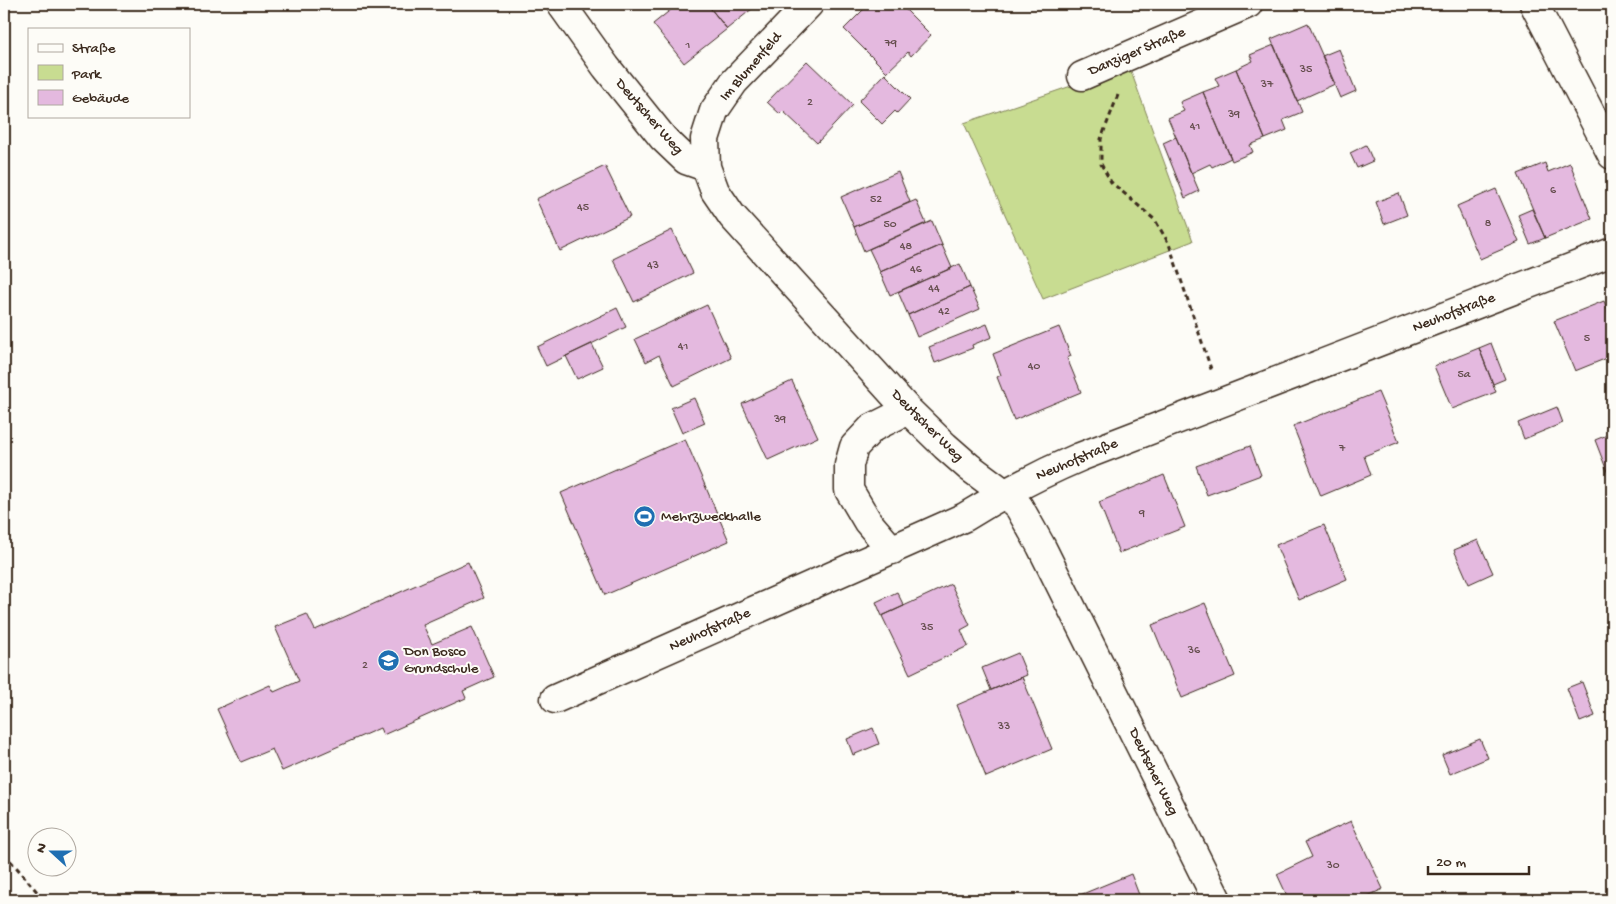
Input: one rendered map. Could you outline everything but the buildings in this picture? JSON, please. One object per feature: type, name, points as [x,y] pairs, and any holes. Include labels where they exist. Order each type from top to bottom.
[{"type":"street","name":"Deutscher Weg","points":[[561,4],[606,67],[663,138],[686,160],[706,168],[715,191],[732,216],[908,410],[969,468],[1004,493],[1019,507],[1041,546],[1217,900]]},
{"type":"street","name":"Im Blumenfeld","points":[[706,168],[705,139],[714,111],[734,82],[809,4]]},
{"type":"street","name":"Danziger Straße","points":[[1082,76],[1248,4]]},
{"type":"street","points":[[1534,4],[1612,155]]},
{"type":"street","name":"Neuhofstraße","points":[[555,699],[965,517],[1004,493],[1044,472],[1612,252]]},
{"type":"street","points":[[892,550],[868,522],[849,490],[849,465],[854,447],[872,428],[908,410]]},
{"type":"path","points":[[1138,51],[1101,139],[1101,164],[1111,182],[1155,220],[1169,244],[1222,402]]},
{"type":"path","points":[[4,854],[44,900]]},
{"type":"green space","points":[[1129,66],[1193,241],[1043,299],[964,123]]},
{"type":"place","name":"Mehrzweckhalle","points":[[645,517]]},
{"type":"place","name":"Don Bosco Grundschule","points":[[388,661]]}]
